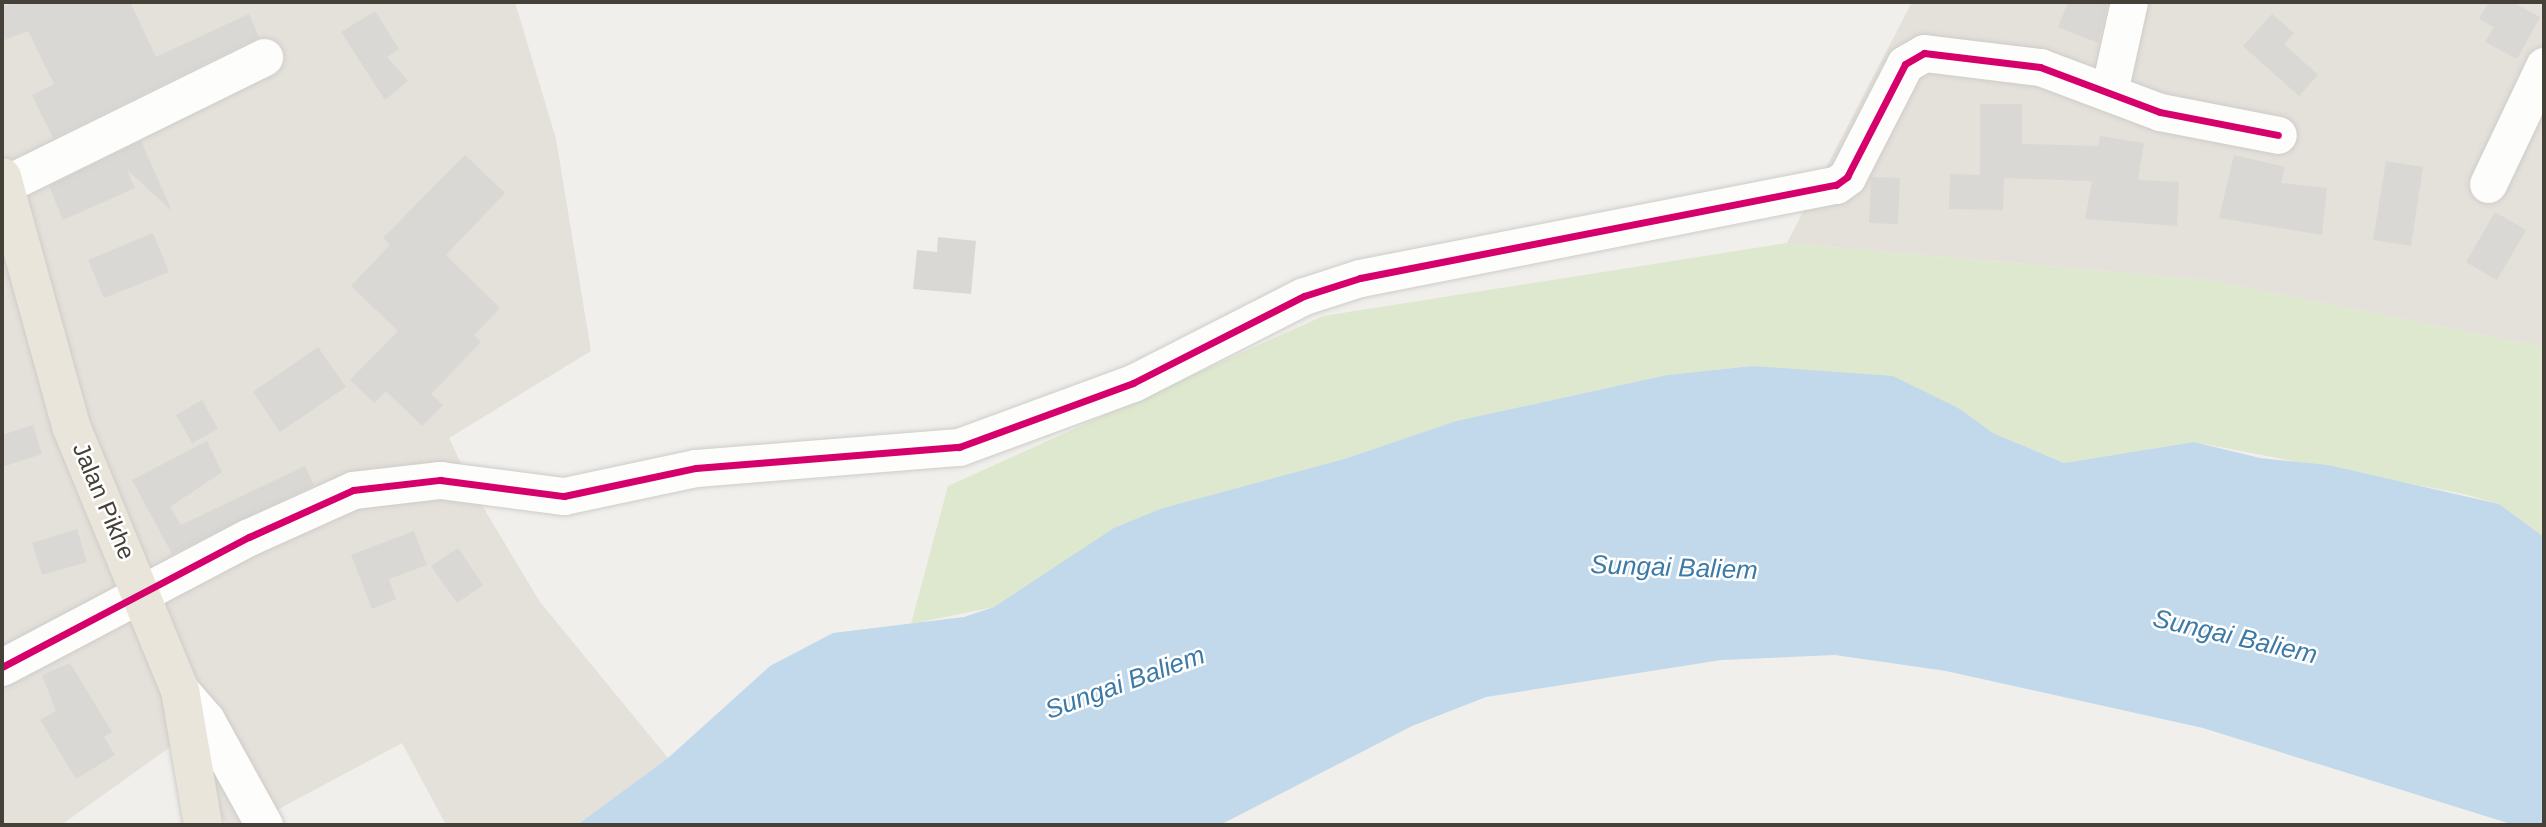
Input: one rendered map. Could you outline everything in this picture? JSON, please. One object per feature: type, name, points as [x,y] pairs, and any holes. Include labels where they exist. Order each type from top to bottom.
[{"type":"highway","name":"Jalan Pikhe","points":[[3,181],[71,426],[144,593],[180,690],[203,825]]},
{"type":"street","points":[[2109,92],[2129,2]]},
{"type":"street","points":[[2,667],[144,593],[353,490],[440,480],[564,496],[696,468],[958,447],[1133,383],[1304,296],[1360,278],[1827,188],[1847,177],[1905,64],[1924,53],[2040,67],[2160,112],[2278,135]]},
{"type":"street","points":[[3,181],[264,57]]},
{"type":"street","points":[[2488,184],[2544,66]]},
{"type":"street","points":[[180,690],[206,720],[264,825]]},
{"type":"shaded area","points":[[2,2],[515,2],[556,139],[591,351],[449,438],[477,497],[540,602],[668,758],[577,825],[446,825],[402,743],[249,825],[227,825],[173,745],[61,825],[2,825]]},
{"type":"shaded area","points":[[1912,2],[2544,2],[2544,347],[2207,280],[1787,243]]},
{"type":"green space","points":[[1787,243],[2207,280],[2544,347],[2544,537],[2499,504],[2464,494],[2194,442],[2064,463],[1993,433],[1960,409],[1810,372],[1752,366],[1667,375],[1456,421],[1344,459],[1163,508],[994,607],[911,624],[948,486],[1323,316]]},
{"type":"water","name":"Sungai Baliem","points":[[1752,366],[1893,376],[1960,409],[1993,433],[2064,463],[2194,442],[2260,458],[2328,465],[2499,504],[2544,537],[2544,825],[2514,825],[2203,728],[1946,671],[1835,655],[1721,660],[1486,697],[1412,726],[1220,825],[577,825],[668,758],[770,666],[833,633],[964,617],[994,607],[1114,528],[1163,508],[1344,459],[1456,421],[1667,375]]},
{"type":"building","points":[[15,2],[130,2],[156,57],[249,14],[259,37],[53,138],[32,95],[54,84],[28,31],[2,41],[2,7]]},
{"type":"building","points":[[2068,2],[2108,2],[2098,43],[2058,27]]},
{"type":"building","points":[[2489,2],[2512,2],[2540,17],[2517,59],[2485,42],[2494,27],[2479,19]]},
{"type":"building","points":[[375,11],[399,49],[387,57],[408,81],[385,100],[341,32]]},
{"type":"building","points":[[2272,14],[2294,33],[2284,44],[2318,75],[2299,96],[2243,46]]},
{"type":"building","points":[[1980,104],[2022,104],[2022,144],[2098,146],[2100,136],[2144,143],[2138,180],[2179,182],[2177,226],[2085,219],[2092,181],[2004,178],[2003,210],[1949,209],[1950,174],[1980,175]]},
{"type":"building","points":[[141,141],[172,211],[127,170],[135,188],[63,220],[49,186]]},
{"type":"building","points":[[465,155],[505,193],[446,255],[500,308],[474,335],[481,342],[431,394],[443,405],[422,426],[386,391],[374,403],[350,380],[398,331],[351,286],[390,245],[383,238]]},
{"type":"building","points":[[2234,155],[2285,167],[2281,183],[2327,188],[2322,235],[2219,218]]},
{"type":"building","points":[[2386,161],[2423,167],[2411,246],[2373,240]]},
{"type":"building","points":[[1871,177],[1900,178],[1898,224],[1869,223]]},
{"type":"building","points":[[2495,212],[2526,230],[2497,280],[2466,262]]},
{"type":"building","points":[[153,233],[169,272],[104,298],[88,260]]},
{"type":"building","points":[[938,237],[976,241],[971,294],[913,289],[917,250],[937,252]]},
{"type":"building","points":[[318,347],[346,387],[280,432],[253,392]]},
{"type":"building","points":[[202,400],[218,429],[192,443],[176,415]]},
{"type":"building","points":[[33,425],[42,454],[2,467],[2,435]]},
{"type":"building","points":[[207,441],[222,472],[170,507],[181,525],[305,466],[314,485],[172,554],[132,480]]},
{"type":"building","points":[[77,529],[87,562],[42,575],[32,543]]},
{"type":"building","points":[[414,531],[427,565],[389,579],[396,599],[372,609],[351,555]]},
{"type":"building","points":[[458,548],[483,585],[457,603],[431,566]]},
{"type":"building","points":[[70,663],[112,732],[104,737],[115,755],[76,779],[40,720],[56,711],[42,675]]},
{"type":"cycle path","points":[[2,667],[249,537],[353,490],[440,480],[564,496],[696,468],[959,447],[1133,383],[1304,296],[1360,278],[1836,185],[1847,177],[1905,64],[1924,53],[2040,67],[2160,112],[2278,135]]}]
